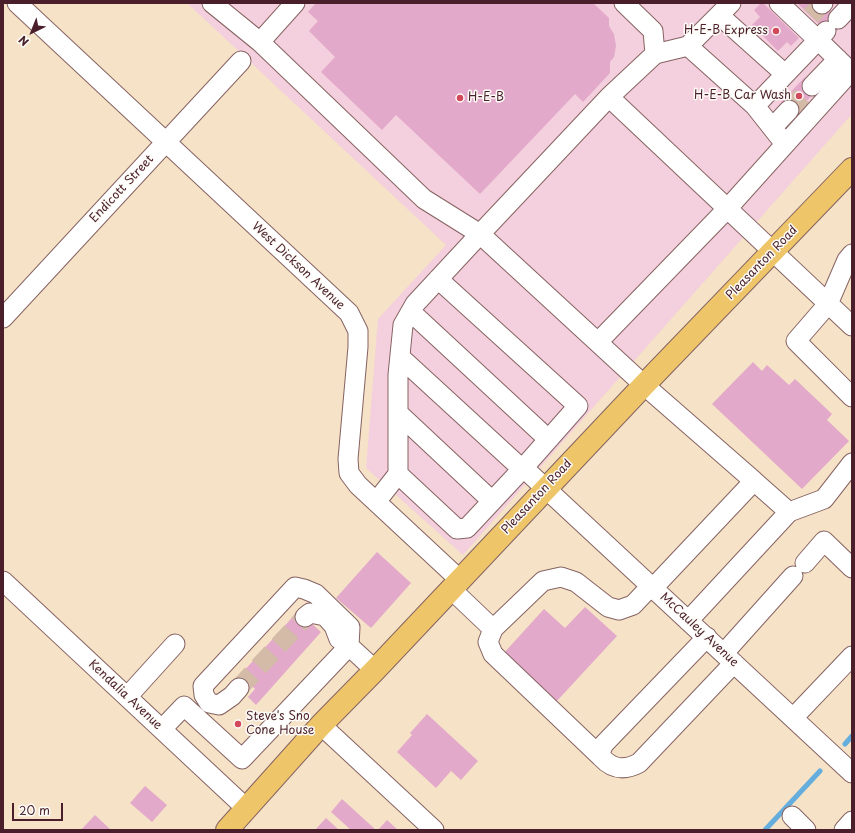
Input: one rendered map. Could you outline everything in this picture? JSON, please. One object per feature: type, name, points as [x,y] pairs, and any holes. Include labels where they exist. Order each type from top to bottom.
[{"type":"main road","name":"Pleasanton Road","points":[[227,830],[321,725],[375,670],[644,385],[852,169]]},
{"type":"street","name":"West Dickson Avenue","points":[[17,3],[349,313],[358,331],[358,347],[348,459],[349,473],[358,485],[455,584],[493,629]]},
{"type":"street","points":[[212,3],[260,42],[424,199],[480,234],[644,385],[789,512]]},
{"type":"street","points":[[260,42],[295,3]]},
{"type":"street","points":[[624,3],[653,31],[655,54]]},
{"type":"street","points":[[755,106],[851,4]]},
{"type":"street","points":[[786,5],[814,12],[827,30],[847,67]]},
{"type":"street","points":[[376,502],[398,474],[398,375],[403,325],[415,304],[609,97],[655,54],[688,46],[725,9],[785,74]]},
{"type":"street","points":[[688,46],[755,106],[785,144]]},
{"type":"street","name":"Endicott Street","points":[[3,318],[241,61]]},
{"type":"street","points":[[812,86],[847,67]]},
{"type":"street","points":[[598,342],[727,209],[785,144],[847,67]]},
{"type":"street","points":[[609,97],[852,326]]},
{"type":"street","points":[[773,127],[789,110]]},
{"type":"street","points":[[852,254],[847,260],[828,304],[796,341],[852,397]]},
{"type":"street","points":[[398,474],[457,529],[467,528],[524,468],[578,406],[438,279]]},
{"type":"street","points":[[411,312],[548,439]]},
{"type":"street","name":"McCauley Avenue","points":[[400,357],[546,488],[852,773]]},
{"type":"street","points":[[398,413],[492,501]]},
{"type":"street","points":[[688,621],[789,512],[824,498],[851,465]]},
{"type":"street","points":[[754,481],[633,605],[619,610],[608,607],[576,582],[561,577],[544,581],[493,629],[488,642],[493,654],[608,764],[630,768],[639,763],[729,658],[799,569],[824,541],[852,568]]},
{"type":"street","name":"Kendalia Avenue","points":[[3,581],[246,809]]},
{"type":"street","points":[[162,730],[184,706],[242,758],[349,646],[350,627],[316,594],[295,587],[203,686],[204,695],[209,703],[219,705],[232,696],[239,688]]},
{"type":"street","points":[[305,618],[310,613],[325,616],[334,626],[339,639],[349,646],[375,670]]},
{"type":"street","points":[[601,757],[601,750],[604,744],[706,637]]},
{"type":"street","points":[[127,697],[175,644]]},
{"type":"street","points":[[793,718],[852,656]]},
{"type":"street","points":[[321,725],[434,830]]},
{"type":"street","points":[[792,816],[806,830]]},
{"type":"street","points":[[844,830],[852,821]]},
{"type":"shaded area","points":[[187,3],[852,3],[852,114],[463,555],[366,468],[378,319],[446,245]]},
{"type":"building","name":"H-E-B","points":[[316,3],[593,3],[609,18],[609,26],[614,34],[616,46],[614,57],[610,62],[610,73],[583,102],[575,94],[480,194],[396,115],[382,130],[321,72],[335,57],[309,31],[318,21],[308,12]]},
{"type":"building","name":"H-E-B Express","points":[[761,3],[763,3],[799,38],[791,46],[787,42],[778,51],[752,25],[760,17],[754,10]]},
{"type":"building","points":[[797,3],[821,3],[843,24],[831,36]]},
{"type":"building","name":"H-E-B Car Wash","points":[[804,78],[817,90],[794,114],[781,102]]},
{"type":"building","points":[[753,362],[762,371],[767,365],[789,385],[795,379],[832,414],[827,420],[849,441],[802,489],[712,404]]},
{"type":"building","points":[[377,552],[411,583],[371,628],[336,598]]},
{"type":"building","points":[[585,607],[617,636],[556,702],[503,654],[544,609],[565,628]]},
{"type":"building","points":[[298,611],[321,632],[256,705],[248,697],[255,689],[249,683],[242,691],[233,683]]},
{"type":"building","points":[[427,714],[478,761],[461,780],[451,771],[436,788],[397,752],[412,735],[410,733]]},
{"type":"building","points":[[145,786],[167,805],[152,822],[130,803]]},
{"type":"building","points":[[342,799],[376,830],[351,830],[331,812]]},
{"type":"building","points":[[95,815],[111,830],[81,830]]},
{"type":"building","points":[[326,818],[339,830],[315,830]]},
{"type":"building","points":[[387,820],[398,830],[378,830]]},
{"type":"waterway","points":[[845,744],[852,736]]},
{"type":"waterway","points":[[765,830],[820,771]]},
{"type":"tunnel","points":[[811,16],[822,4]]},
{"type":"tunnel","points":[[789,110],[812,86]]},
{"type":"tunnel","points":[[239,688],[305,617]]},
{"type":"place","name":"H-E-B Express","points":[[776,31]]},
{"type":"place","name":"H-E-B Car Wash","points":[[799,96]]},
{"type":"place","name":"H-E-B","points":[[460,98]]},
{"type":"place","name":"Steve's Sno Cone House","points":[[238,724]]}]
